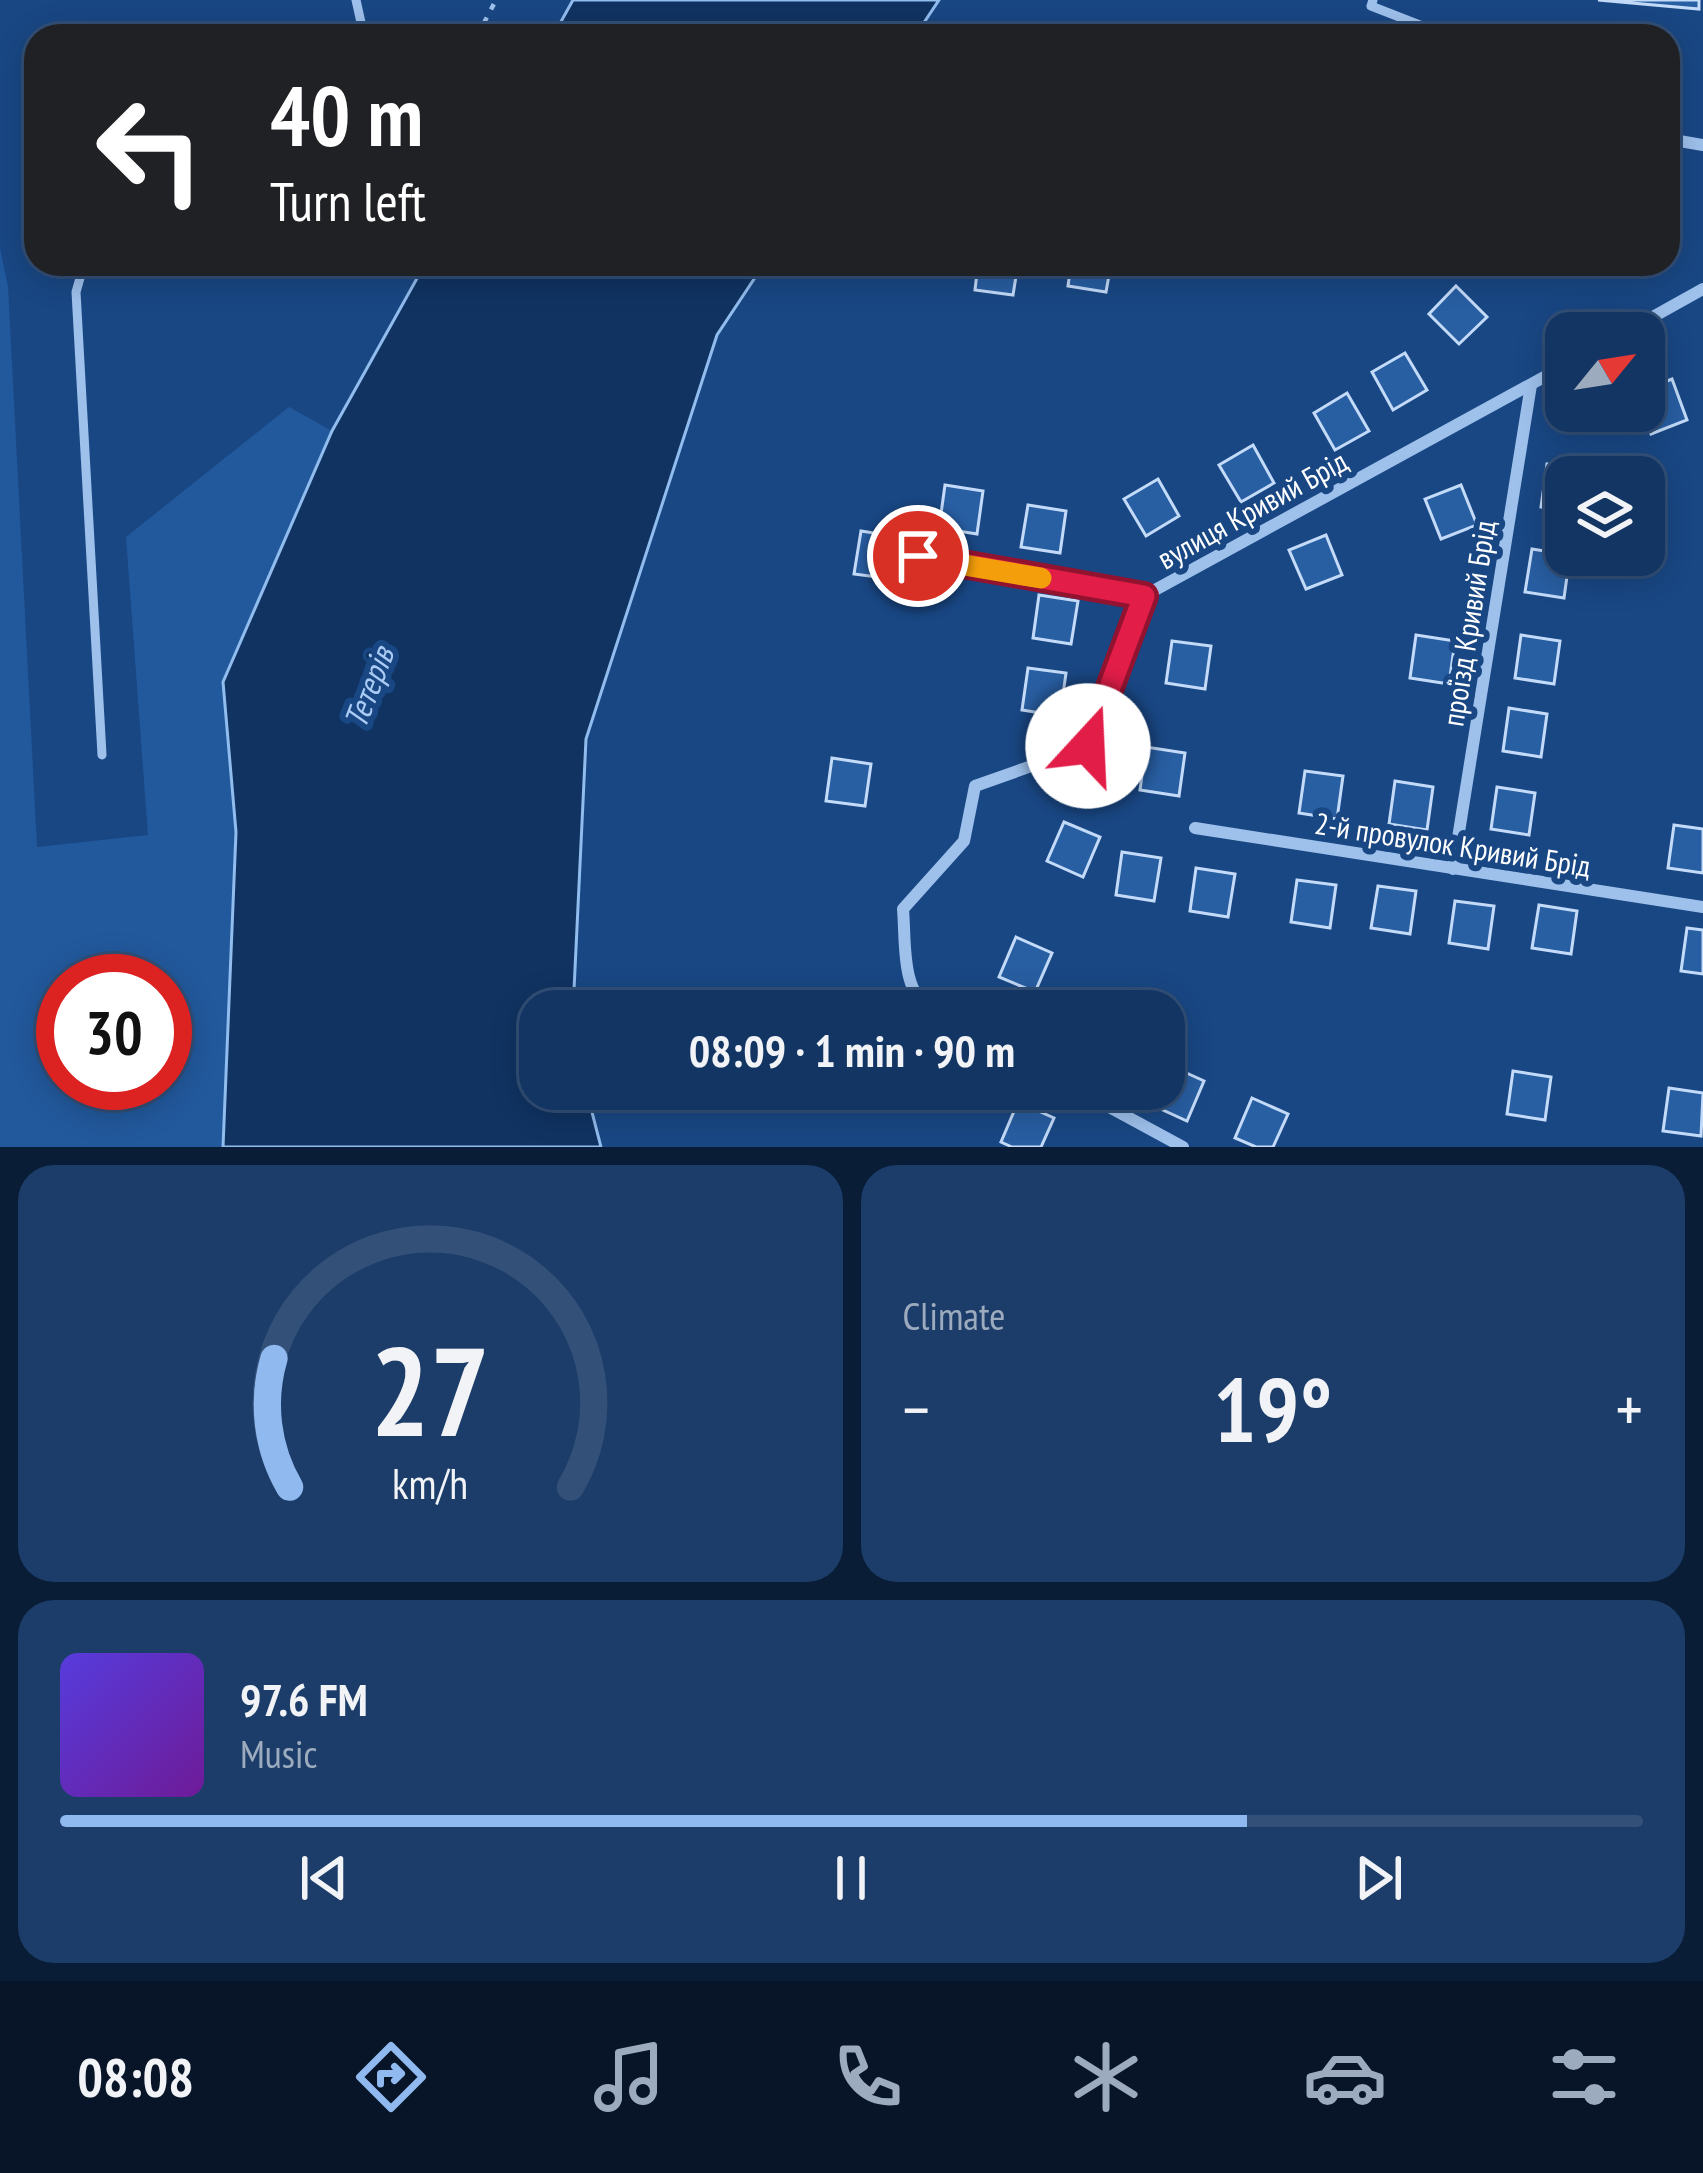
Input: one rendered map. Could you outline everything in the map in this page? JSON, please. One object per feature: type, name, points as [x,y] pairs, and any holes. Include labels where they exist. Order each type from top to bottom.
[{"type":"street","points":[[1662,312],[1703,289]]},
{"type":"street","name":"вулиця Кривий Брід","points":[[914,990],[909,981],[903,909],[964,841],[975,786],[1088,746],[1144,596],[1545,377]]},
{"type":"street","name":"проїзд Кривий Брід","points":[[1453,869],[1531,385]]},
{"type":"street","name":"2-й провулок Кривий Брід","points":[[1195,828],[1703,907]]},
{"type":"street","points":[[1115,1110],[1183,1147]]},
{"type":"lane","points":[[1373,0],[1372,6],[1418,24]]},
{"type":"lane","points":[[81,276],[76,292],[102,755]]},
{"type":"lane","points":[[918,556],[1144,596]]},
{"type":"shaded area","points":[[0,248],[8,287],[37,847],[148,835],[126,537],[289,407],[332,431],[223,682],[236,831],[223,1147],[0,1147]]},
{"type":"water","points":[[573,0],[939,0],[923,24],[560,24]]},
{"type":"water","name":"Тетерів","points":[[418,276],[756,276],[717,335],[586,739],[574,990],[519,990],[519,1110],[591,1110],[601,1147],[223,1147],[236,832],[223,682],[332,431]]},
{"type":"building","points":[[1598,0],[1699,0],[1699,9]]},
{"type":"building","points":[[977,276],[1016,276],[1013,295],[975,290]]},
{"type":"building","points":[[1069,276],[1109,276],[1106,292],[1068,286]]},
{"type":"building","points":[[1456,286],[1487,317],[1459,344],[1429,314]]},
{"type":"building","points":[[1405,353],[1427,390],[1393,410],[1372,372]]},
{"type":"building","points":[[1672,379],[1687,420],[1665,429],[1665,382]]},
{"type":"building","points":[[1347,393],[1369,431],[1335,450],[1314,413]]},
{"type":"building","points":[[1253,445],[1274,483],[1241,502],[1219,465]]},
{"type":"building","points":[[1158,479],[1179,516],[1146,536],[1124,499]]},
{"type":"building","points":[[945,485],[983,491],[977,534],[939,528]]},
{"type":"building","points":[[1461,485],[1477,525],[1441,539],[1425,499]]},
{"type":"building","points":[[1028,505],[1066,511],[1060,553],[1021,547]]},
{"type":"building","points":[[861,531],[899,537],[893,579],[854,574]]},
{"type":"building","points":[[1326,535],[1342,575],[1306,589],[1289,550]]},
{"type":"building","points":[[1532,549],[1545,551],[1545,576],[1567,576],[1564,598],[1525,592]]},
{"type":"building","points":[[1039,595],[1078,601],[1071,644],[1033,638]]},
{"type":"building","points":[[1416,635],[1455,641],[1449,684],[1410,678]]},
{"type":"building","points":[[1521,635],[1560,641],[1554,684],[1515,678]]},
{"type":"building","points":[[1172,641],[1211,646],[1205,689],[1166,683]]},
{"type":"building","points":[[1028,668],[1066,673],[1060,716],[1022,710]]},
{"type":"building","points":[[1509,708],[1547,714],[1541,757],[1503,751]]},
{"type":"building","points":[[1146,747],[1185,753],[1179,796],[1140,790]]},
{"type":"building","points":[[832,758],[871,764],[865,806],[826,801]]},
{"type":"building","points":[[1305,771],[1343,776],[1337,819],[1299,813]]},
{"type":"building","points":[[1395,781],[1433,787],[1427,830],[1389,824]]},
{"type":"building","points":[[1497,787],[1535,793],[1529,835],[1491,829]]},
{"type":"building","points":[[1064,822],[1100,837],[1083,877],[1047,861]]},
{"type":"building","points":[[1674,825],[1703,829],[1703,873],[1668,868]]},
{"type":"building","points":[[1122,852],[1161,858],[1154,901],[1116,895]]},
{"type":"building","points":[[1196,868],[1235,874],[1228,917],[1190,911]]},
{"type":"building","points":[[1297,880],[1336,885],[1330,928],[1291,922]]},
{"type":"building","points":[[1378,886],[1416,891],[1410,934],[1371,928]]},
{"type":"building","points":[[1455,901],[1494,906],[1488,949],[1449,943]]},
{"type":"building","points":[[1539,905],[1577,911],[1571,954],[1532,948]]},
{"type":"building","points":[[1687,928],[1703,930],[1703,974],[1681,971]]},
{"type":"building","points":[[1016,937],[1052,953],[1036,990],[999,977]]},
{"type":"building","points":[[1513,1071],[1551,1077],[1545,1120],[1507,1114]]},
{"type":"building","points":[[1185,1072],[1204,1081],[1187,1121],[1163,1110],[1185,1110]]},
{"type":"building","points":[[1669,1088],[1703,1093],[1701,1136],[1663,1131]]},
{"type":"building","points":[[1252,1098],[1288,1114],[1273,1147],[1256,1147],[1235,1138]]},
{"type":"building","points":[[1015,1110],[1036,1110],[1054,1118],[1041,1147],[1001,1142]]},
{"type":"slow traffic","points":[[964,565],[1041,578]]},
{"type":"route","points":[[918,556],[1144,596],[1088,746]]}]
